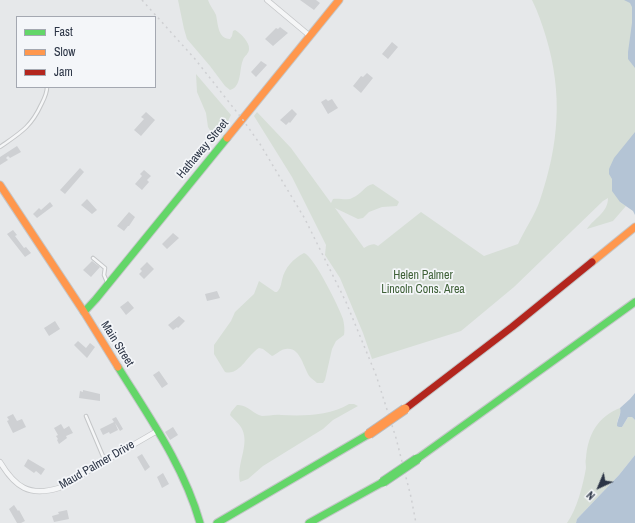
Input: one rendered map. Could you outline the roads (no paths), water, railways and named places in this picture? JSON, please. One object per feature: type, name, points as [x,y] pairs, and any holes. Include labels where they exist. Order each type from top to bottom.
[{"type":"main road","name":"Hathaway Street","points":[[84,312],[339,0]]},
{"type":"main road","name":"Main Street","points":[[0,184],[84,312],[175,460],[194,502],[200,523]]},
{"type":"main road","points":[[218,523],[369,434],[405,409],[512,327],[635,226]]},
{"type":"main road","points":[[309,523],[383,482],[417,460],[635,302]]},
{"type":"street","points":[[267,0],[310,36]]},
{"type":"street","name":"Maud Palmer Drive","points":[[0,462],[7,474],[17,485],[33,491],[42,492],[59,488],[157,431]]},
{"type":"lane","points":[[0,147],[28,126],[36,117],[47,93],[47,88]]},
{"type":"lane","points":[[94,258],[105,268],[104,275],[108,284]]},
{"type":"lane","points":[[86,416],[105,462]]},
{"type":"water","points":[[624,0],[635,0],[635,68],[628,59],[632,23],[632,7],[630,3]]},
{"type":"water","points":[[635,132],[635,215],[633,211],[620,202],[612,191],[612,179],[609,174],[609,169],[614,158]]},
{"type":"water","points":[[635,393],[635,420],[632,417],[628,417],[622,427],[617,426],[620,408]]},
{"type":"water","points":[[635,455],[635,523],[576,523],[577,519],[619,475]]},
{"type":"railway","points":[[142,0],[195,59],[243,120],[260,144],[305,219],[346,302],[376,375],[396,438],[416,523]]},
{"type":"park label","name":"Helen Palmer Lincoln Cons. Area","points":[[423,283]]}]
